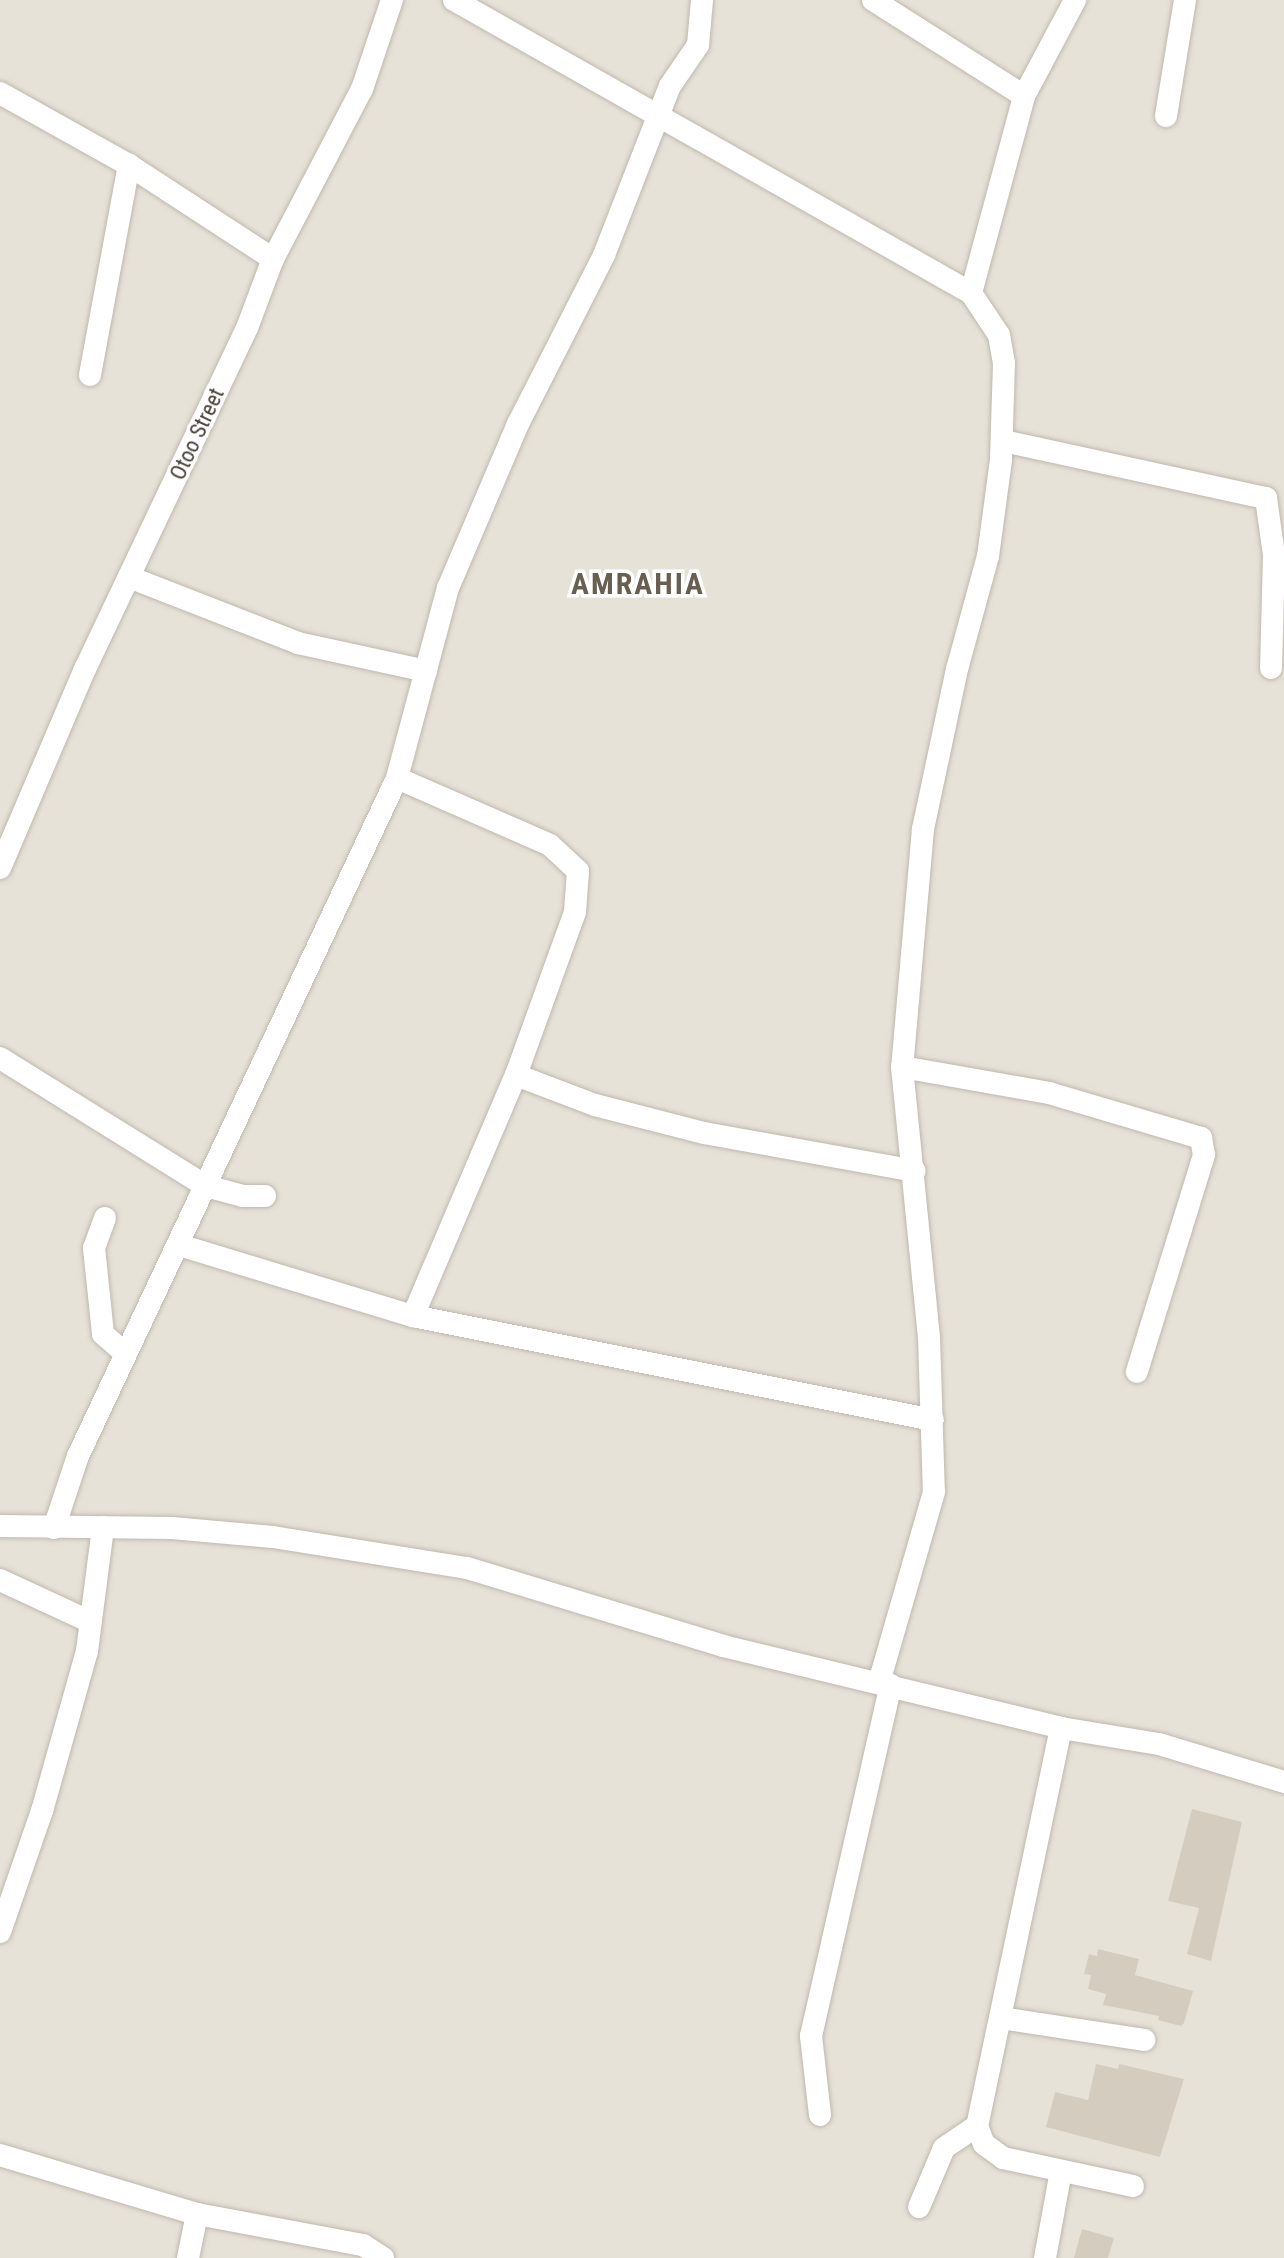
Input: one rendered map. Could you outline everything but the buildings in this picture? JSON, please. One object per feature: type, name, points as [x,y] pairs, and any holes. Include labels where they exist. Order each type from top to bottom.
[{"type":"street","name":"Otoo Street","points":[[0,868],[62,718],[247,328],[273,259],[362,89],[392,0]]},
{"type":"street","points":[[454,0],[971,293],[999,335],[1004,441],[988,556],[957,669],[923,829],[902,1067],[915,1171],[933,1420],[934,1492],[885,1683],[811,2036],[820,2115]]},
{"type":"street","points":[[54,1528],[78,1456],[397,778],[448,588],[518,424],[604,255],[657,117],[698,45],[702,0]]},
{"type":"street","points":[[873,0],[1024,96]]},
{"type":"street","points":[[971,293],[1024,96],[1075,0]]},
{"type":"street","points":[[1166,116],[1185,0]]},
{"type":"street","points":[[0,93],[129,165],[273,259]]},
{"type":"street","points":[[90,375],[129,165]]},
{"type":"street","points":[[1004,441],[1275,498],[1271,668]]},
{"type":"street","points":[[129,577],[298,643],[426,671]]},
{"type":"street","points":[[397,778],[550,845],[578,871],[575,912],[516,1075],[413,1316]]},
{"type":"street","points":[[0,1058],[206,1186],[243,1196],[265,1196]]},
{"type":"street","points":[[902,1067],[1049,1093],[1201,1138],[1204,1155],[1137,1372]]},
{"type":"street","points":[[516,1075],[595,1105],[704,1133],[915,1171]]},
{"type":"street","points":[[105,1218],[94,1248],[103,1334],[126,1354]]},
{"type":"street","points":[[179,1245],[413,1316],[933,1420]]},
{"type":"street","points":[[0,1526],[103,1527],[273,1537],[467,1568],[723,1646],[1061,1728],[1159,1744],[1284,1782]]},
{"type":"street","points":[[0,1932],[6,1882],[42,1811],[91,1622],[103,1527]]},
{"type":"street","points":[[0,1580],[91,1622]]},
{"type":"street","points":[[1061,1728],[977,2126],[984,2144],[1003,2158],[1133,2186]]},
{"type":"street","points":[[1001,2018],[1144,2040]]},
{"type":"street","points":[[919,2207],[944,2148],[977,2126]]},
{"type":"street","points":[[0,2155],[197,2214],[310,2232],[363,2245],[383,2258]]},
{"type":"street","points":[[1045,2258],[1061,2171]]},
{"type":"street","points":[[188,2258],[197,2214]]},
{"type":"shaded area","points":[[0,0],[1284,0],[1284,2258],[0,2258]]},
{"type":"district","name":"AMRAHIA","points":[[638,584]]}]
